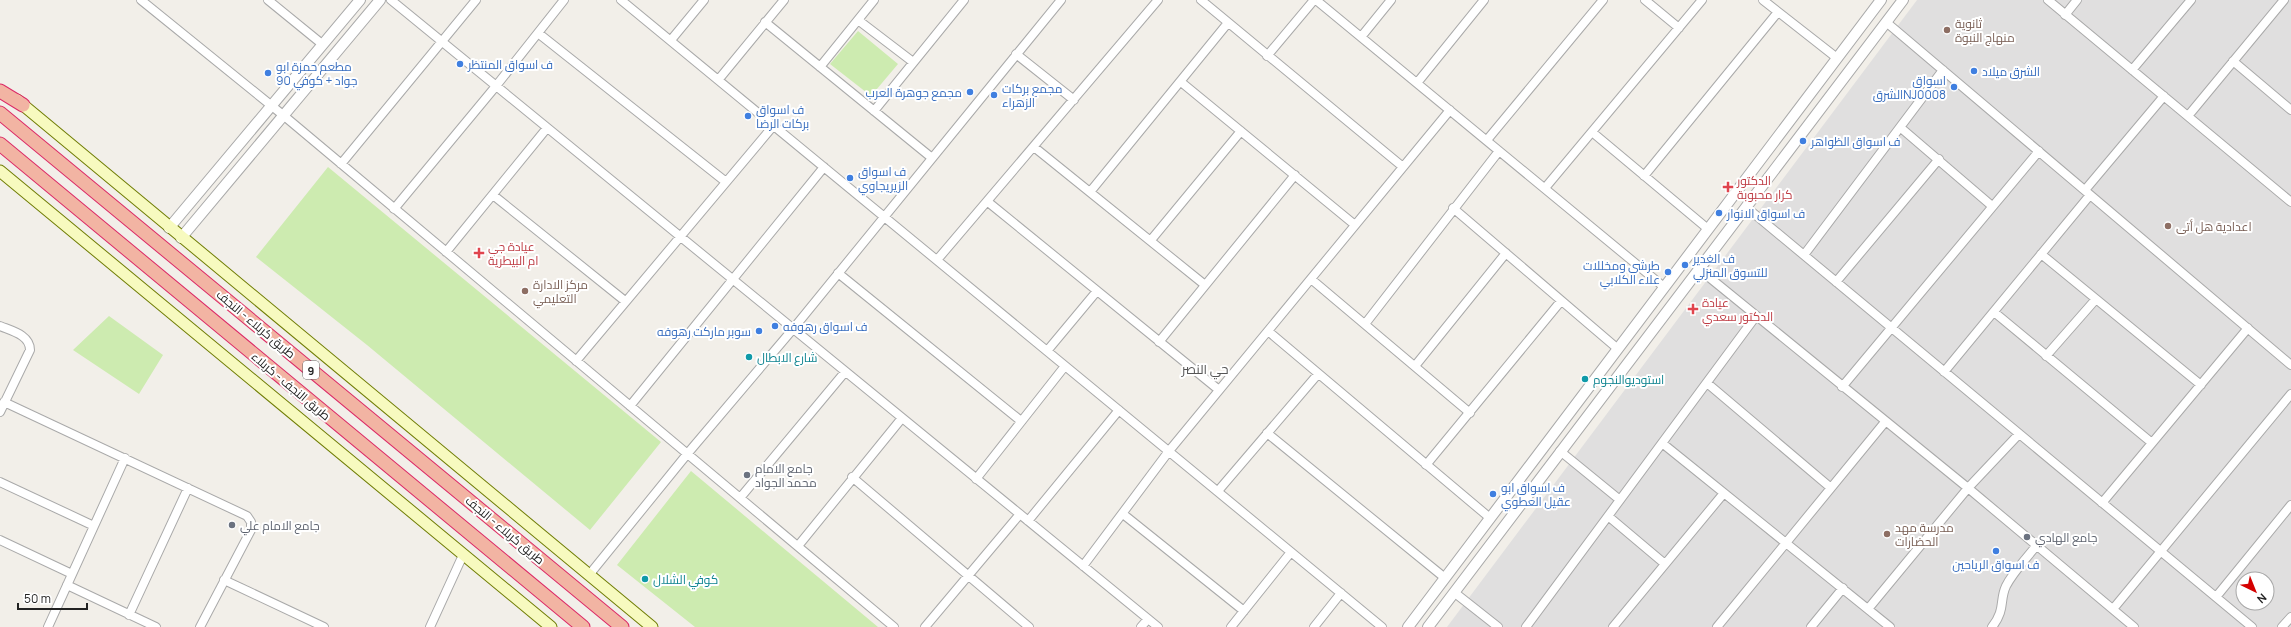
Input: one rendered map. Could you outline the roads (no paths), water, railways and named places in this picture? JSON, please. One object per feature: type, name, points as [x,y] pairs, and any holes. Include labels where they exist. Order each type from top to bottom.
[{"type":"highway","points":[[0,91],[23,105]]},
{"type":"highway","name":"طريق کربلاء - النجف","points":[[0,112],[622,627]]},
{"type":"highway","name":"طريق النجف - کربلاء","points":[[0,144],[583,627]]},
{"type":"main road","points":[[0,86],[181,238],[652,627]]},
{"type":"main road","points":[[0,171],[551,627]]},
{"type":"street","points":[[141,0],[151,3],[894,627]]},
{"type":"street","points":[[268,0],[322,44]]},
{"type":"street","points":[[169,228],[360,0]]},
{"type":"street","points":[[181,238],[380,0]]},
{"type":"street","points":[[391,0],[1158,627]]},
{"type":"street","points":[[341,164],[476,0]]},
{"type":"street","points":[[394,208],[496,86],[564,0]]},
{"type":"street","points":[[620,0],[719,79],[1382,627]]},
{"type":"street","points":[[671,40],[704,0]]},
{"type":"street","points":[[719,79],[784,0]]},
{"type":"street","points":[[820,67],[874,0]]},
{"type":"street","points":[[874,110],[964,0]]},
{"type":"street","points":[[589,575],[688,453],[794,329],[884,216],[1061,0]]},
{"type":"street","points":[[937,260],[988,202],[1158,0]]},
{"type":"street","points":[[1201,0],[1227,24],[1403,167]]},
{"type":"street","points":[[1267,56],[1315,0],[1664,286]]},
{"type":"street","points":[[1361,37],[1391,0]]},
{"type":"street","points":[[1417,83],[1484,0]]},
{"type":"street","points":[[1487,140],[1603,0]]},
{"type":"street","points":[[1645,0],[1679,28]]},
{"type":"street","points":[[1545,188],[1702,0]]},
{"type":"street","points":[[1763,0],[1837,58]]},
{"type":"street","points":[[1428,627],[1903,0]]},
{"type":"street","points":[[2048,0],[2291,202]]},
{"type":"street","points":[[2065,15],[2078,0]]},
{"type":"street","points":[[2132,70],[2190,0]]},
{"type":"street","points":[[2188,116],[2284,0]]},
{"type":"street","points":[[1408,627],[1778,137],[1878,1]]},
{"type":"street","points":[[1644,176],[1778,12]]},
{"type":"street","points":[[858,20],[913,62]]},
{"type":"street","points":[[765,22],[932,158]]},
{"type":"street","points":[[1886,22],[2291,365]]},
{"type":"street","points":[[1090,192],[1227,24]]},
{"type":"street","points":[[538,33],[726,182]]},
{"type":"street","points":[[1016,54],[1074,100]]},
{"type":"street","points":[[2233,61],[2291,110]]},
{"type":"street","points":[[1804,255],[1901,128],[1943,70]]},
{"type":"street","points":[[1181,82],[1356,225]]},
{"type":"street","points":[[285,89],[288,97],[296,100]]},
{"type":"street","points":[[1944,372],[2041,254],[2087,192],[2164,96]]},
{"type":"street","points":[[1801,106],[1804,115],[1807,118],[1814,117]]},
{"type":"street","points":[[1083,566],[1169,451],[1450,110]]},
{"type":"street","points":[[576,360],[774,125]]},
{"type":"street","points":[[446,252],[547,128]]},
{"type":"street","points":[[1901,128],[1992,206]]},
{"type":"street","points":[[1151,240],[1241,131]]},
{"type":"street","points":[[1592,132],[1708,229]]},
{"type":"street","points":[[1778,137],[1789,140],[1790,148]]},
{"type":"street","points":[[1034,147],[1205,285]]},
{"type":"street","points":[[1365,324],[1453,208],[1499,151]]},
{"type":"street","points":[[1842,387],[1890,327],[2039,151]]},
{"type":"street","points":[[1836,282],[1939,159]]},
{"type":"street","points":[[630,406],[734,280],[824,167]]},
{"type":"street","points":[[1159,342],[1295,175]]},
{"type":"street","points":[[493,194],[625,302]]},
{"type":"street","points":[[988,202],[1219,390]]},
{"type":"street","points":[[1746,207],[2252,627]]},
{"type":"street","points":[[1453,208],[1618,349]]},
{"type":"street","points":[[1415,366],[1506,253]]},
{"type":"street","points":[[2041,254],[2201,385]]},
{"type":"street","points":[[1699,269],[1842,387],[1968,488],[2134,627]]},
{"type":"street","points":[[838,273],[1021,421]]},
{"type":"street","points":[[1311,279],[1470,412]]},
{"type":"street","points":[[1047,351],[1098,291]]},
{"type":"street","points":[[2046,356],[2096,299]]},
{"type":"street","points":[[1426,465],[1561,301]]},
{"type":"street","points":[[1994,312],[2152,443]]},
{"type":"street","points":[[1526,627],[1756,316]]},
{"type":"street","points":[[0,326],[26,338],[30,344],[30,350],[0,412]]},
{"type":"street","points":[[2102,503],[2248,328]]},
{"type":"street","points":[[1268,331],[1489,519],[1491,530],[1501,531]]},
{"type":"street","points":[[976,479],[1065,366]]},
{"type":"street","points":[[740,498],[845,372]]},
{"type":"street","points":[[1218,491],[1318,374]]},
{"type":"street","points":[[1707,383],[1831,488]]},
{"type":"street","points":[[2113,609],[2291,394]]},
{"type":"street","points":[[4,402],[247,516],[251,522],[251,530],[200,627]]},
{"type":"street","points":[[1028,521],[1119,410]]},
{"type":"street","points":[[798,546],[852,477],[902,418]]},
{"type":"street","points":[[1717,627],[1885,422]]},
{"type":"street","points":[[1267,433],[1445,578]]},
{"type":"street","points":[[1868,609],[1968,488],[2019,434]]},
{"type":"street","points":[[1662,443],[1890,627]]},
{"type":"street","points":[[1560,452],[1620,500]]},
{"type":"street","points":[[48,627],[125,458]]},
{"type":"street","points":[[852,477],[1029,627]]},
{"type":"street","points":[[0,482],[94,526]]},
{"type":"street","points":[[130,615],[188,488]]},
{"type":"street","points":[[1612,627],[1724,493]]},
{"type":"street","points":[[2216,597],[2291,505]]},
{"type":"street","points":[[925,627],[1020,514]]},
{"type":"street","points":[[1123,514],[1244,610]]},
{"type":"street","points":[[1608,516],[1665,564]]},
{"type":"street","points":[[0,540],[72,574]]},
{"type":"street","points":[[1992,627],[2002,612],[2005,588],[2036,546]]},
{"type":"street","points":[[1466,549],[1476,550],[1480,559]]},
{"type":"street","points":[[1231,627],[1291,552]]},
{"type":"street","points":[[430,627],[463,555]]},
{"type":"street","points":[[224,580],[324,627]]},
{"type":"street","points":[[67,585],[156,627]]},
{"type":"street","points":[[1811,627],[1843,588]]},
{"type":"street","points":[[1314,627],[1341,593]]},
{"type":"street","points":[[1455,593],[1498,627]]},
{"type":"street","points":[[2282,627],[2291,617]]},
{"type":"street","points":[[1141,627],[1148,619]]},
{"type":"place","name":"ثانوية منهاج النبوة","points":[[1947,30]]},
{"type":"place","name":"ف اسواق المنتظر","points":[[460,64]]},
{"type":"place","name":"الشرق ميلاد","points":[[1974,71]]},
{"type":"place","name":"مطعم حمزة ابو جواد + كوفي 90","points":[[268,73]]},
{"type":"place","name":"اسواق الشرقNJ0008","points":[[1954,87]]},
{"type":"place","name":"مجمع جوهرة العرب","points":[[970,92]]},
{"type":"place","name":"مجمع بركات الزهراء","points":[[994,95]]},
{"type":"place","name":"ف اسواق بركات الرضا","points":[[748,116]]},
{"type":"place","name":"ف اسواق الظواهر","points":[[1803,141]]},
{"type":"place","name":"ف اسواق الزيريجاوي","points":[[850,178]]},
{"type":"place","name":"الدكتور كرار محبوبة","points":[[1728,187]]},
{"type":"place","name":"ف اسواق الانوار","points":[[1719,213]]},
{"type":"place","name":"اعدادية هل أتى","points":[[2168,226]]},
{"type":"place","name":"عيادة جي ام البيطرية","points":[[479,253]]},
{"type":"place","name":"ف الغدير للتسوق المنزلي","points":[[1685,265]]},
{"type":"place","name":"طرشي ومخللات علاء الكلابي","points":[[1668,272]]},
{"type":"place","name":"مركز الادارة التعليمي","points":[[525,291]]},
{"type":"place","name":"عيادة الدكتور سعدي","points":[[1693,309]]},
{"type":"place","name":"ف اسواق رهوفه","points":[[775,326]]},
{"type":"place","name":"سوبر ماركت رهوفه","points":[[759,331]]},
{"type":"place","name":"شارع الابطال","points":[[749,357]]},
{"type":"place","name":"استوديوالنجوم","points":[[1585,379]]},
{"type":"place","name":"جامع الامام محمد الجواد","points":[[747,475]]},
{"type":"place","name":"ف اسواق ابو عقيل العطوي","points":[[1493,494]]},
{"type":"place","name":"جامع الامام علي","points":[[232,525]]},
{"type":"place","name":"مدرسة مهد الحضارات","points":[[1887,534]]},
{"type":"place","name":"جامع الهادي","points":[[2027,537]]},
{"type":"place","name":"ف اسواق الرياحين","points":[[1996,551]]},
{"type":"place","name":"كوفي الشلال","points":[[645,579]]},
{"type":"district","name":"حي النصر","points":[[1205,369]]}]
